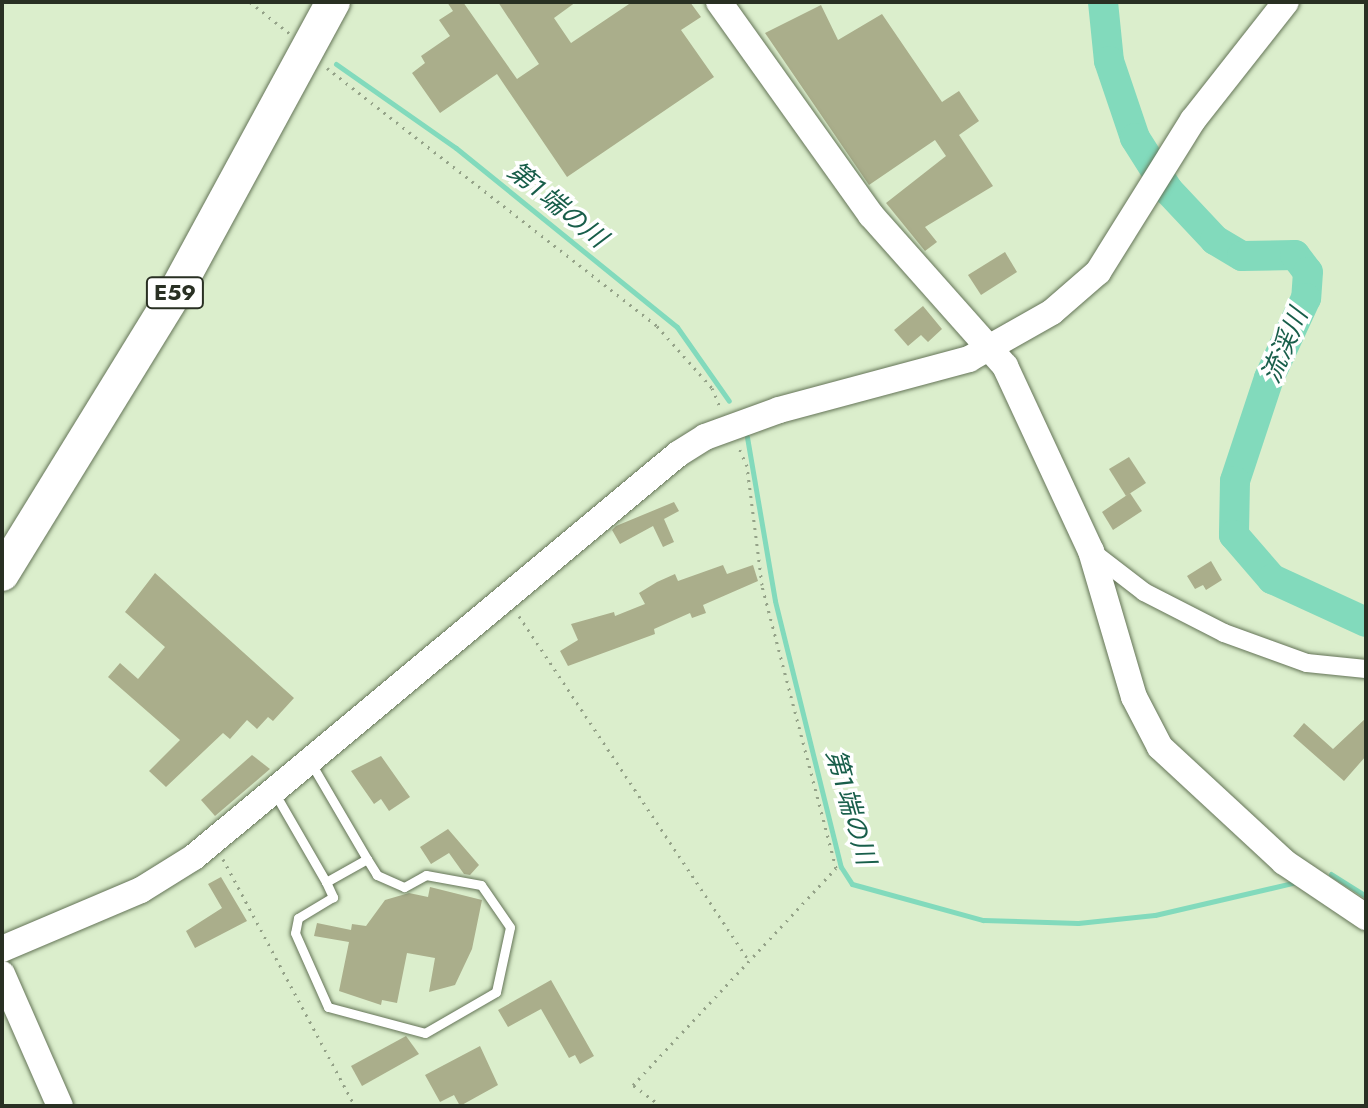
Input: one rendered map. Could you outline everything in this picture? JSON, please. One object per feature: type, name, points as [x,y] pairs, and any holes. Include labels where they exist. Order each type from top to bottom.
[{"type":"highway","name":"E59","points":[[2,574],[175,293],[333,2]]},
{"type":"street","points":[[719,2],[871,215],[1005,366],[1091,551],[1134,697],[1160,747],[1284,862],[1366,917]]},
{"type":"street","points":[[2,949],[141,890],[216,837],[678,454],[728,426],[969,359],[1028,330],[1082,289],[1132,218],[1193,120],[1286,2]]},
{"type":"street","points":[[1091,551],[1144,592],[1224,633],[1307,663],[1366,669]]},
{"type":"street","points":[[2,974],[60,1106]]},
{"type":"lane","points":[[273,791],[333,897],[298,918],[295,933],[328,1007],[425,1033],[496,992],[510,927],[481,885],[426,875],[404,887],[377,875],[309,760]]},
{"type":"lane","points":[[326,882],[367,859]]},
{"type":"path","points":[[250,2],[290,34]]},
{"type":"path","points":[[322,63],[657,326],[712,388],[747,466],[762,585],[836,868],[633,1085],[661,1106]]},
{"type":"path","points":[[506,596],[749,961]]},
{"type":"path","points":[[216,837],[224,862],[355,1106]]},
{"type":"building","points":[[447,2],[463,2],[517,79],[539,64],[498,2],[576,2],[554,18],[571,43],[632,2],[690,2],[701,17],[681,30],[714,77],[567,177],[497,74],[440,113],[412,73],[425,63],[421,56],[450,36],[439,20],[453,11]]},
{"type":"building","points":[[821,5],[838,40],[882,14],[942,102],[959,91],[979,121],[959,135],[993,186],[925,227],[937,242],[925,251],[886,203],[946,156],[935,140],[869,185],[765,33]]},
{"type":"building","points":[[1005,252],[1017,272],[981,295],[968,275]]},
{"type":"building","points":[[923,306],[942,329],[928,342],[921,335],[908,346],[894,330]]},
{"type":"building","points":[[1129,457],[1146,483],[1126,496],[1109,469]]},
{"type":"building","points":[[1130,493],[1142,511],[1113,530],[1102,512]]},
{"type":"building","points":[[674,502],[679,511],[664,519],[674,542],[663,547],[653,526],[620,544],[612,530],[616,526]]},
{"type":"building","points":[[1211,561],[1222,580],[1206,590],[1203,585],[1195,589],[1187,576]]},
{"type":"building","points":[[723,565],[727,574],[753,565],[758,581],[703,605],[706,613],[692,618],[690,613],[654,629],[655,634],[568,666],[560,651],[578,640],[571,624],[614,612],[615,616],[645,604],[639,593],[675,574],[678,581]]},
{"type":"building","points":[[155,573],[294,698],[273,721],[268,717],[257,729],[247,720],[230,739],[223,733],[166,787],[149,771],[180,740],[108,677],[120,663],[138,679],[165,647],[125,612]]},
{"type":"building","points":[[1366,718],[1366,756],[1344,781],[1293,736],[1304,723],[1333,749]]},
{"type":"building","points":[[252,755],[270,769],[215,816],[201,800]]},
{"type":"building","points":[[381,756],[410,797],[389,811],[381,799],[374,804],[351,771]]},
{"type":"building","points":[[448,829],[479,865],[470,875],[464,874],[449,853],[431,864],[420,847]]},
{"type":"building","points":[[221,877],[247,921],[195,948],[186,931],[222,908],[208,884]]},
{"type":"building","points":[[430,887],[482,900],[472,949],[455,985],[429,992],[435,958],[407,953],[397,1003],[382,1000],[381,1005],[339,991],[349,942],[314,936],[317,923],[351,930],[352,924],[366,926],[385,900],[409,893],[428,897]]},
{"type":"building","points":[[551,980],[594,1056],[580,1064],[575,1055],[569,1058],[541,1009],[508,1027],[498,1010]]},
{"type":"building","points":[[406,1036],[419,1054],[362,1086],[351,1066]]},
{"type":"building","points":[[480,1046],[498,1085],[460,1106],[454,1095],[440,1102],[425,1075]]},
{"type":"waterway","name":"流渓川","points":[[1103,2],[1109,61],[1135,138],[1168,190],[1215,240],[1242,256],[1295,255],[1308,272],[1306,298],[1269,378],[1235,481],[1234,535],[1272,579],[1366,622]]},
{"type":"waterway","name":"第１端の川","points":[[336,64],[456,148],[677,327],[729,401]]},
{"type":"waterway","name":"第１端の川","points":[[747,437],[775,601],[841,867],[852,884],[983,920],[1078,923],[1155,915],[1297,882]]},
{"type":"waterway","name":"第１端の川","points":[[1331,874],[1366,896]]}]
